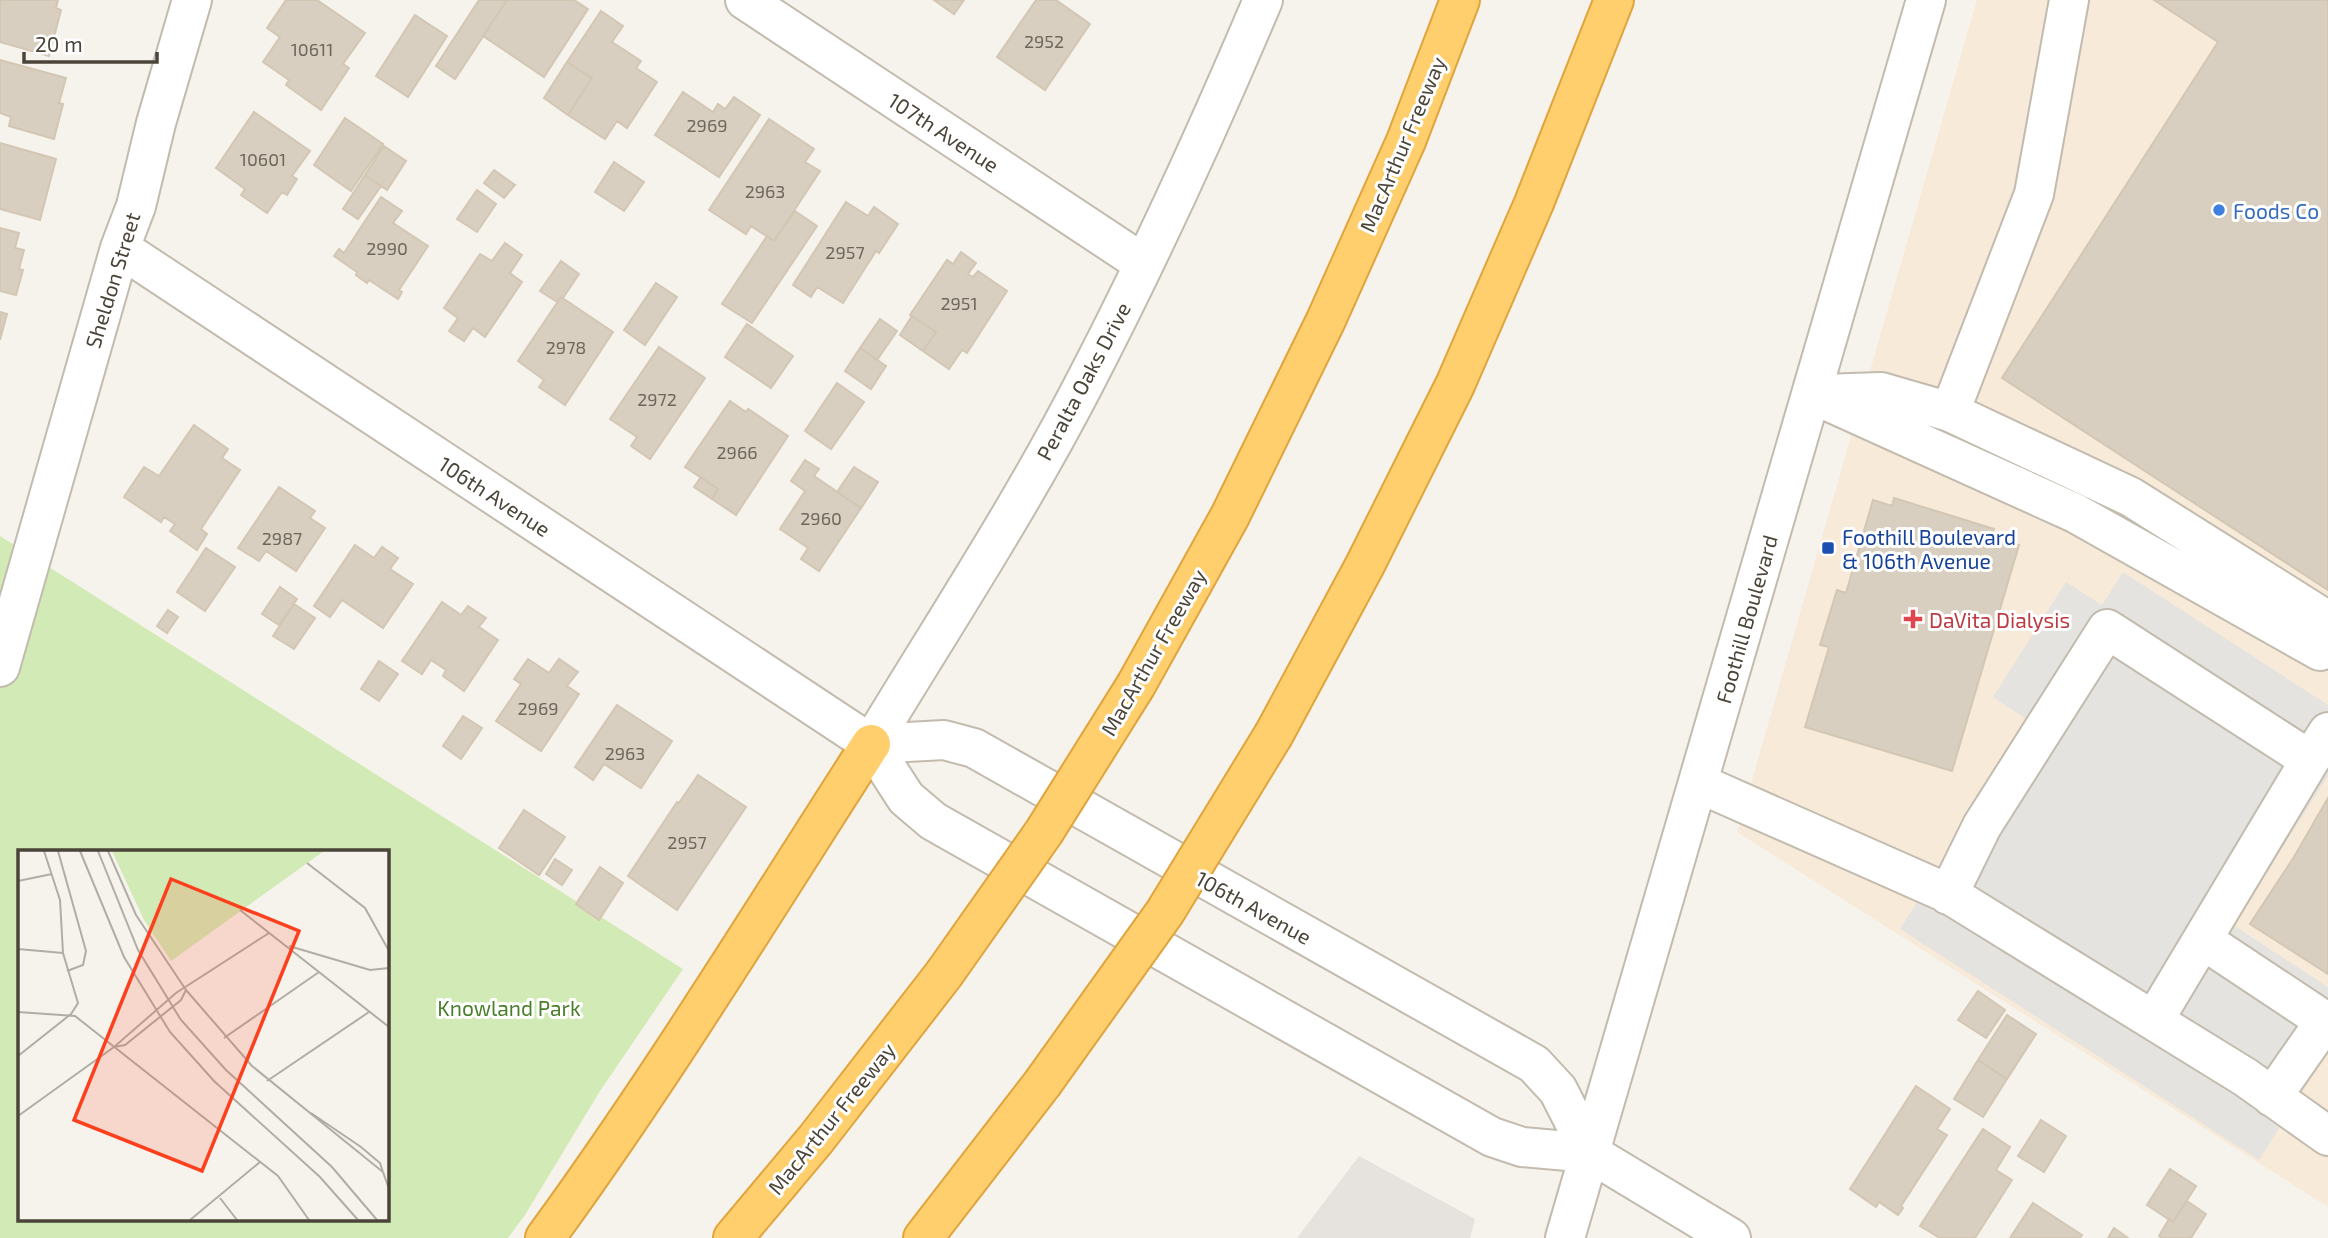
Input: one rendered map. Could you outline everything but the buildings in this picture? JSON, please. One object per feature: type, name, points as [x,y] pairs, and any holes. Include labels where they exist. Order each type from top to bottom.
[{"type":"highway","name":"MacArthur Freeway","points":[[733,1238],[816,1139],[944,974],[1044,832],[1136,685],[1230,516],[1326,320],[1406,141],[1460,0]]},
{"type":"highway","points":[[923,1238],[1042,1084],[1165,912],[1274,734],[1365,565],[1455,385],[1534,203],[1614,0]]},
{"type":"highway","points":[[545,1238],[598,1166],[705,1006],[871,744]]},
{"type":"street","points":[[156,123],[163,0]]},
{"type":"street","name":"Sheldon Street","points":[[0,667],[120,248],[136,206],[156,123],[192,0]]},
{"type":"street","name":"107th Avenue","points":[[744,0],[1144,264]]},
{"type":"street","name":"Peralta Oaks Drive","points":[[871,744],[1083,386],[1220,103],[1263,0]]},
{"type":"street","name":"Foothill Boulevard","points":[[1565,1238],[1926,0]]},
{"type":"street","points":[[1950,412],[2034,194],[2069,0]]},
{"type":"street","name":"106th Avenue","points":[[120,248],[871,744],[906,797],[944,828],[1492,1137],[1522,1147],[1590,1153],[1731,1238]]},
{"type":"street","points":[[1812,394],[1881,392],[1950,412],[2131,497],[2328,621]]},
{"type":"street","points":[[1812,394],[2075,513],[2320,651],[2328,648]]},
{"type":"street","points":[[1948,895],[1982,827],[2107,629],[2319,746],[2154,1020]]},
{"type":"street","name":"106th Avenue","points":[[871,744],[944,740],[974,748],[1534,1065],[1558,1090],[1590,1153]]},
{"type":"street","points":[[1698,783],[1948,895],[2154,1020],[2328,1136]]},
{"type":"street","points":[[2203,940],[2325,1021],[2272,1097]]},
{"type":"shaded area","points":[[1977,0],[2328,0],[2328,1207],[1737,832]]},
{"type":"shaded area","points":[[2123,572],[2328,705],[2328,776],[2233,925],[2328,987],[2328,1051],[2259,1160],[1900,929],[2031,722],[1993,697],[2066,582],[2102,605]]},
{"type":"shaded area","points":[[1359,1156],[1475,1219],[1470,1238],[1297,1238]]},
{"type":"green space","name":"Knowland Park","points":[[0,536],[683,969],[600,1091],[525,1215],[508,1238],[0,1238]]},
{"type":"place","name":"Foods Co","points":[[2219,210]]},
{"type":"place","name":"Foothill Boulevard & 106th Avenue","points":[[1828,548]]},
{"type":"place","name":"DaVita Dialysis","points":[[1913,619]]}]
